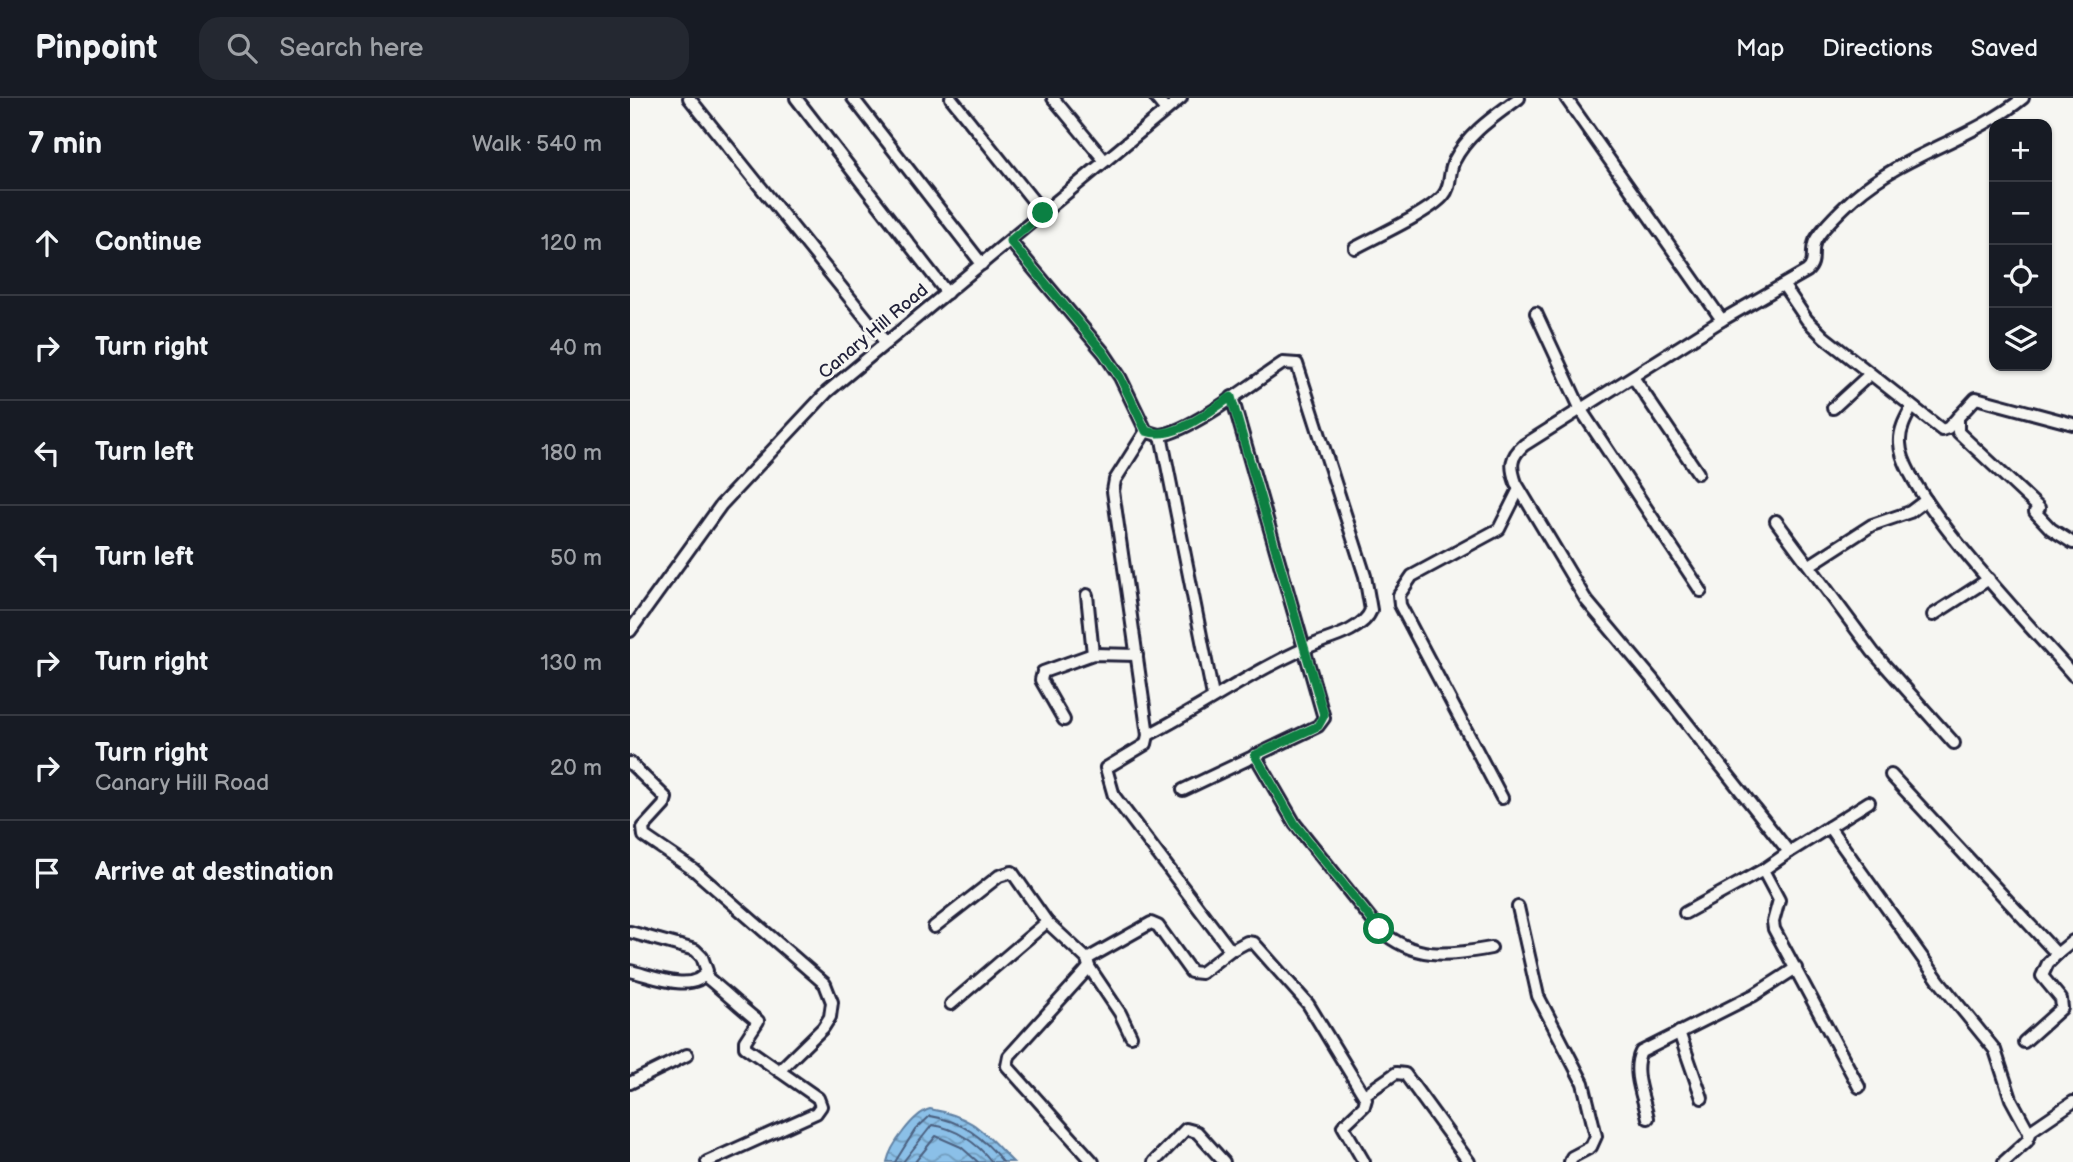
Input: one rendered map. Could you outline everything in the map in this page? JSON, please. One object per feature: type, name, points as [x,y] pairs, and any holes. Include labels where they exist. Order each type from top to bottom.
[{"type":"street","points":[[689,98],[886,343]]},
{"type":"street","points":[[796,98],[947,293]]},
{"type":"street","points":[[853,98],[982,264]]},
{"type":"street","points":[[951,98],[1043,213]]},
{"type":"street","points":[[1053,98],[1105,161]]},
{"type":"street","points":[[1156,98],[1166,110]]},
{"type":"street","name":"Canary Hill Road","points":[[630,631],[721,505],[800,418],[886,343],[1181,98]]},
{"type":"street","points":[[1355,248],[1439,201],[1449,187],[1454,161],[1468,142],[1489,119],[1519,98]]},
{"type":"street","points":[[1566,98],[1722,320]]},
{"type":"street","points":[[1789,852],[1671,701],[1586,600],[1519,489],[1511,464],[1516,452],[1722,320],[1784,286],[1811,267],[1817,238],[1856,197],[1888,174],[1954,140],[2023,98]]},
{"type":"street","points":[[1010,241],[1104,353],[1120,377],[1146,431],[1161,435],[1199,418],[1283,363],[1293,362],[1300,368],[1366,576],[1371,607],[1368,617],[1336,636],[1303,649],[1213,696],[1147,735]]},
{"type":"street","points":[[1784,286],[1815,329],[1942,430],[1976,398],[2073,424]]},
{"type":"street","points":[[1536,313],[1581,410],[1701,591]]},
{"type":"street","points":[[1833,408],[1870,374]]},
{"type":"street","points":[[1633,377],[1698,473]]},
{"type":"street","points":[[1183,790],[1318,726],[1323,721],[1231,397]]},
{"type":"street","points":[[1912,408],[1899,444],[1926,500],[1989,579],[2073,675]]},
{"type":"street","points":[[1958,417],[1958,432],[2037,510],[2050,529],[2073,543]]},
{"type":"street","points":[[1146,431],[1115,480],[1113,491],[1147,743],[1108,766],[1110,785],[1121,805],[1232,949]]},
{"type":"street","points":[[1161,435],[1213,696]]},
{"type":"street","points":[[1502,797],[1400,605],[1399,595],[1412,576],[1499,529],[1519,489]]},
{"type":"street","points":[[1810,565],[1872,525],[1910,512],[1926,500]]},
{"type":"street","points":[[1776,521],[1873,652],[1954,743]]},
{"type":"street","points":[[1933,615],[1989,579]]},
{"type":"street","points":[[1087,595],[1093,654]]},
{"type":"street","points":[[1064,720],[1041,674],[1063,663],[1093,654],[1137,655]]},
{"type":"street","points":[[1255,755],[1295,824],[1379,929],[1393,941],[1431,956],[1491,948]]},
{"type":"street","points":[[630,763],[666,798],[664,805],[643,828],[644,836],[694,870],[813,971],[831,995],[830,1017],[823,1028],[779,1071]]},
{"type":"street","points":[[1891,775],[2057,954]]},
{"type":"street","points":[[1685,913],[1763,870],[1869,802]]},
{"type":"street","points":[[1829,827],[1939,981],[1995,1050],[2006,1087],[2029,1132],[2027,1141],[2004,1162]]},
{"type":"street","points":[[1763,870],[1779,900],[1774,914],[1774,929],[1859,1087]]},
{"type":"street","points":[[934,927],[1007,873],[1015,874],[1047,922],[1088,963],[1120,1013],[1131,1036]]},
{"type":"street","points":[[1518,907],[1538,996],[1583,1083],[1596,1136],[1591,1147],[1572,1157],[1570,1162]]},
{"type":"street","points":[[951,1004],[1047,922]]},
{"type":"street","points":[[1093,1162],[1007,1066],[1009,1056],[1088,963],[1151,923],[1158,926],[1191,972],[1201,973],[1232,949],[1247,942],[1256,944],[1308,1004],[1364,1095],[1364,1106],[1343,1126],[1364,1162]]},
{"type":"street","points":[[630,932],[695,950],[706,965],[705,976]]},
{"type":"street","points":[[2024,1042],[2062,1009],[2061,999],[2042,976],[2048,963],[2073,941]]},
{"type":"street","points":[[1648,1118],[1636,1062],[1647,1047],[1754,995],[1796,968]]},
{"type":"street","points":[[630,971],[685,983],[705,976]]},
{"type":"street","points":[[705,976],[729,995],[738,1007],[758,1021],[744,1044],[818,1098],[820,1110],[707,1162]]},
{"type":"street","points":[[1679,1032],[1702,1098]]},
{"type":"street","points":[[630,1083],[687,1055]]},
{"type":"street","points":[[1364,1095],[1396,1073],[1405,1074],[1469,1162]]},
{"type":"street","points":[[2029,1132],[2073,1102]]},
{"type":"street","points":[[1154,1162],[1186,1129],[1197,1132],[1224,1162]]},
{"type":"water","points":[[930,1109],[968,1121],[1013,1162],[887,1162],[904,1131],[917,1117]]},
{"type":"route","points":[[1043,213],[1010,241],[1104,353],[1120,377],[1146,431],[1161,435],[1172,431],[1199,418],[1231,397],[1324,715],[1318,726],[1255,755],[1295,824],[1379,929]]}]
